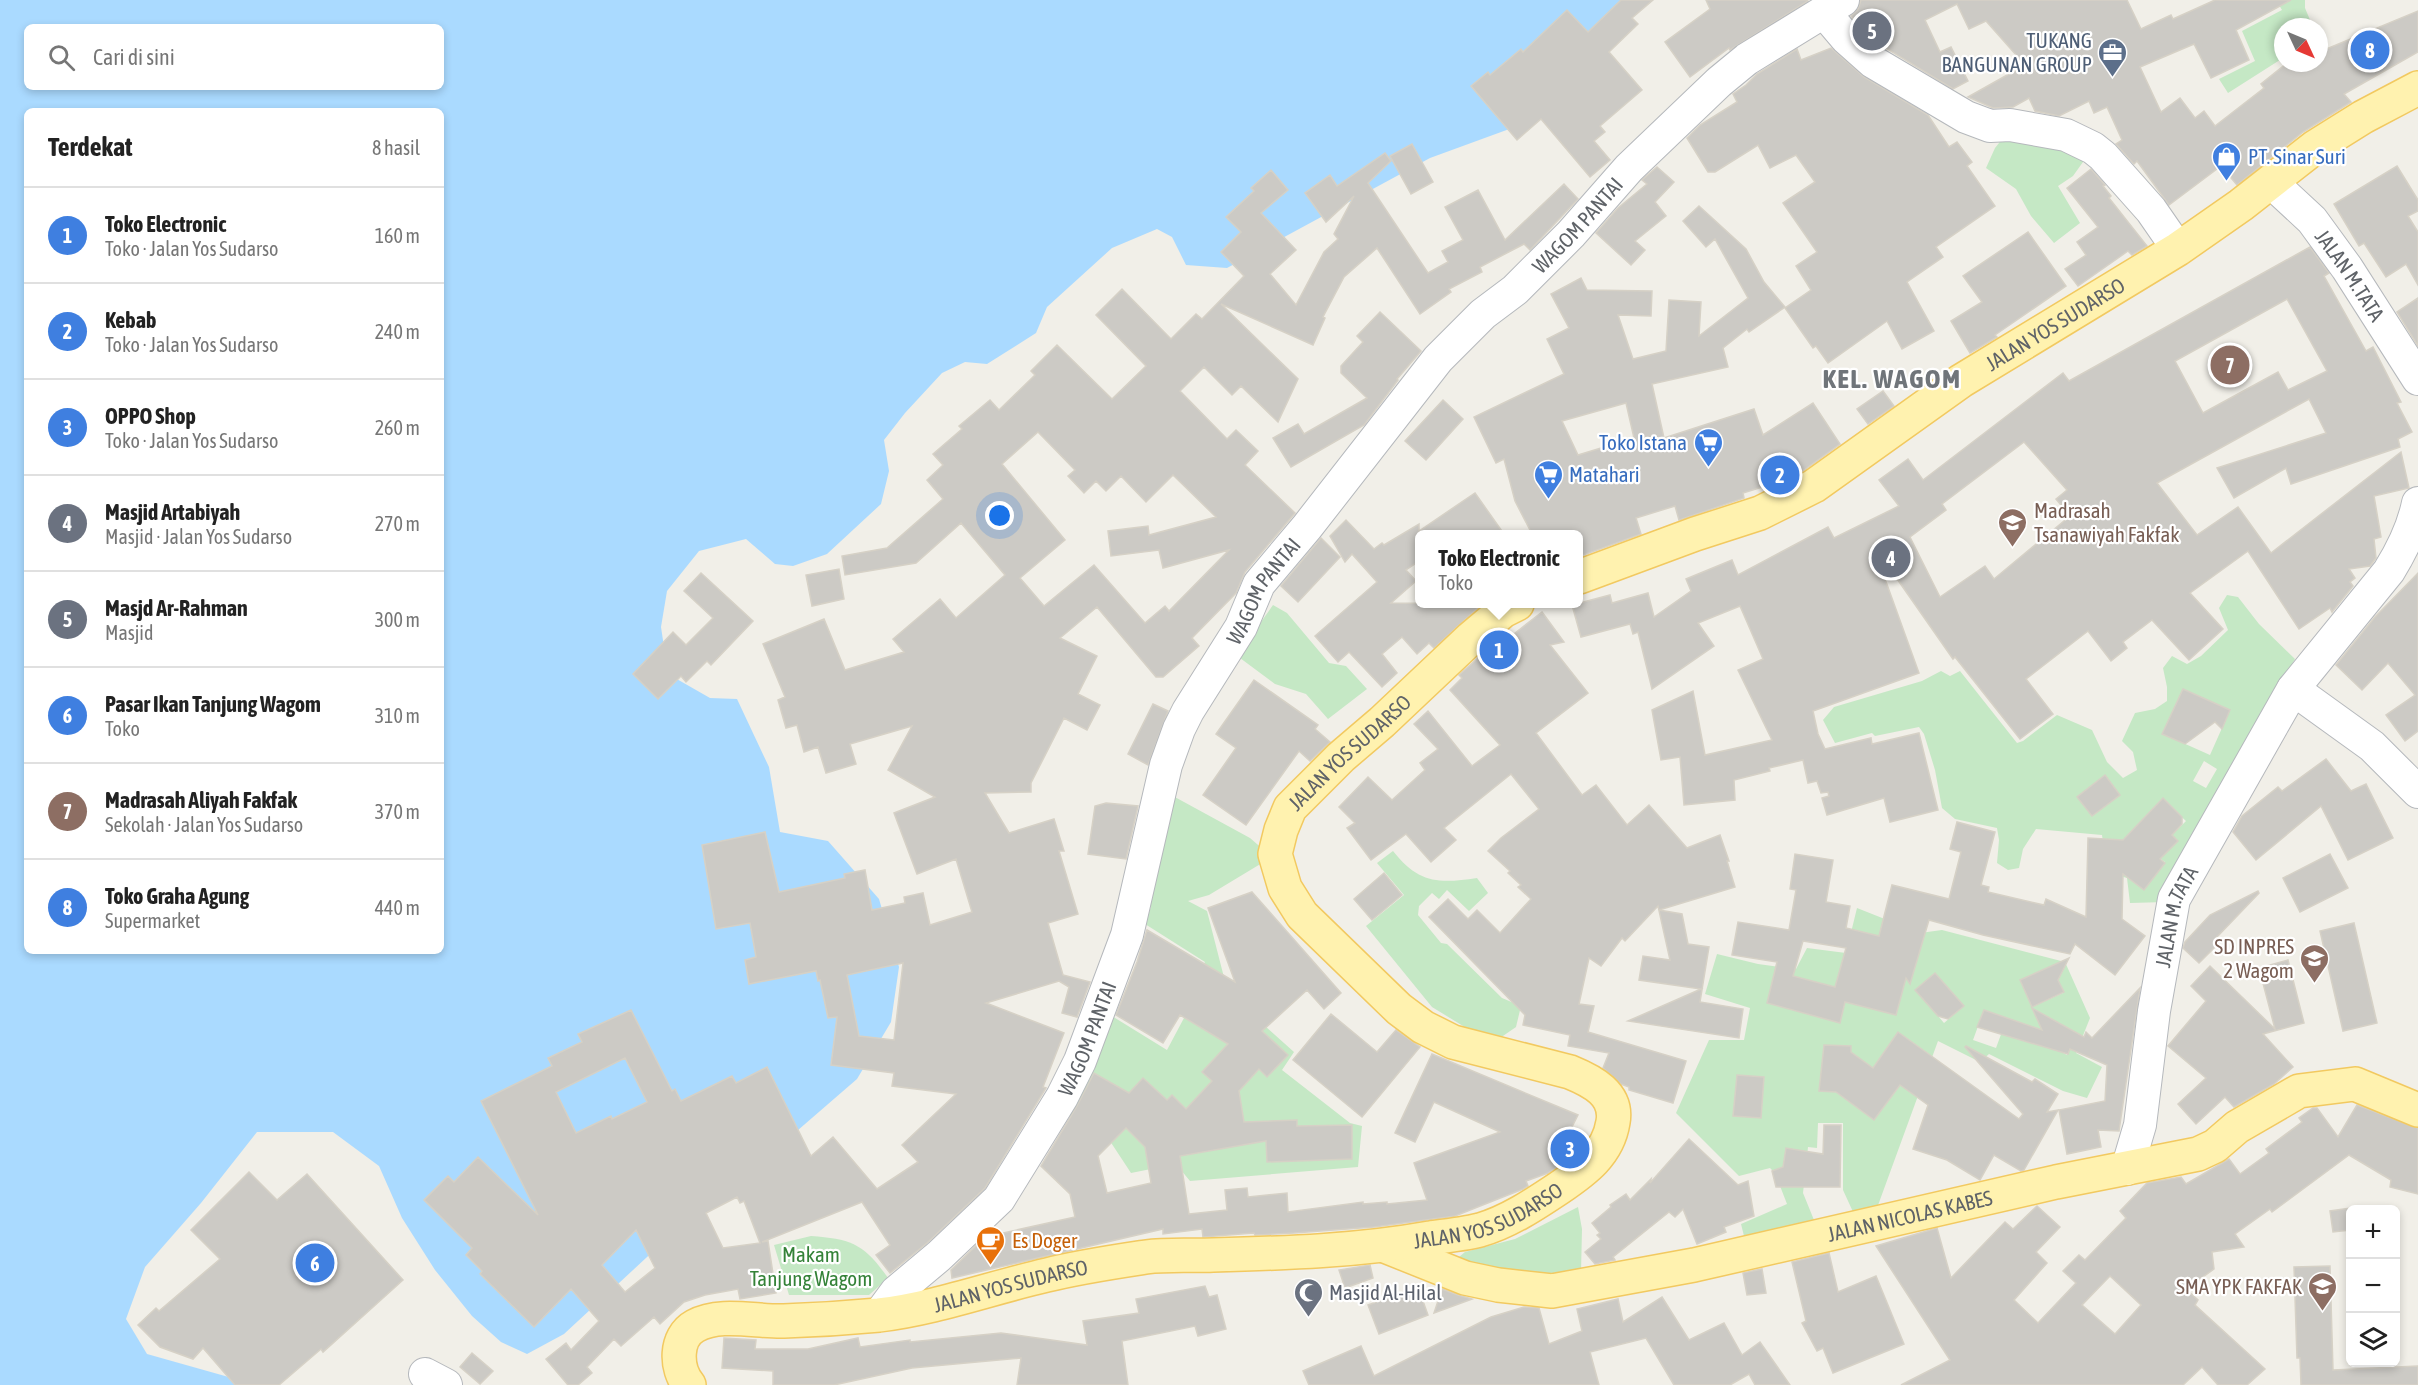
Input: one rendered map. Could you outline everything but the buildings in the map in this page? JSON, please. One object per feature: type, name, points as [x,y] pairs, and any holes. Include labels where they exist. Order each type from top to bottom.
[{"type":"main road","name":"JALAN YOS SUDARSO","points":[[1583,575],[1760,513],[1814,486],[1961,381],[2178,249],[2315,147],[2363,117],[2418,88]]},
{"type":"main road","name":"JALAN YOS SUDARSO","points":[[689,1385],[680,1366],[681,1341],[688,1331],[706,1322],[716,1320],[781,1321],[879,1314],[953,1301],[1047,1275],[1149,1257],[1385,1246],[1480,1230],[1530,1207],[1571,1180],[1593,1162],[1608,1143],[1615,1111],[1610,1098],[1602,1089],[1570,1072],[1453,1042],[1423,1027],[1399,1009],[1302,915],[1285,888],[1275,854],[1290,808],[1341,757],[1382,722],[1471,638],[1508,608]]},
{"type":"main road","name":"JALAN NICOLAS KABES","points":[[1385,1246],[1466,1278],[1498,1286],[1552,1291],[1694,1265],[2045,1185],[2198,1154],[2215,1146],[2237,1127],[2299,1091],[2355,1084],[2418,1110]]},
{"type":"street","points":[[1833,6],[1846,38],[1873,62],[1966,117],[1990,126],[2010,125],[2066,135],[2093,148],[2103,156],[2151,210],[2178,249]]},
{"type":"street","name":"WAGOM PANTAI","points":[[879,1314],[896,1292],[939,1256],[999,1199],[1039,1138],[1062,1097],[1080,1061],[1127,935],[1166,765],[1180,724],[1241,627],[1259,584],[1307,527],[1438,359],[1483,314],[1521,283],[1570,234],[1629,168],[1719,82],[1747,59],[1833,6]]},
{"type":"street","name":"JALAN M.TATA","points":[[2271,182],[2312,220],[2353,277],[2418,379]]},
{"type":"street","name":"JALAN M.TATA","points":[[2127,1169],[2140,1125],[2154,1011],[2174,900],[2293,689],[2389,571],[2401,551],[2415,517],[2418,503]]},
{"type":"street","points":[[2293,689],[2372,746],[2418,792]]},
{"type":"green space","points":[[2276,0],[2305,0],[2305,8],[2309,18],[2274,18],[2274,64],[2228,93],[2219,79],[2255,61],[2242,31],[2282,10]]},
{"type":"green space","points":[[2003,138],[2028,138],[2083,156],[2083,162],[2073,176],[2058,186],[2080,223],[2054,243],[2031,216],[2016,189],[1986,168],[1995,148]]},
{"type":"green space","points":[[2227,595],[2238,597],[2259,624],[2295,659],[2267,706],[2166,902],[2130,903],[2127,878],[2107,872],[2102,835],[2036,829],[2023,849],[2019,868],[2008,870],[1997,863],[1999,840],[1997,828],[1955,819],[1942,808],[1935,770],[1924,734],[1919,727],[1875,736],[1872,733],[1835,743],[1823,720],[1834,707],[1922,681],[1941,671],[1950,676],[1960,671],[2017,743],[2023,741],[2057,715],[2092,730],[2107,762],[2123,778],[2137,770],[2133,752],[2122,741],[2135,713],[2155,709],[2167,701],[2163,668],[2172,656],[2187,664],[2201,656],[2228,630],[2219,608]],"holes":[[[2183,689],[2230,710],[2210,755],[2163,734]],[[2204,761],[2217,769],[2206,788],[2193,781]],[[2162,799],[2186,821],[2172,835],[2178,841],[2167,852],[2138,824]],[[2131,837],[2165,862],[2144,890],[2111,864]]]},
{"type":"green space","points":[[1273,605],[1287,613],[1329,663],[1346,666],[1367,689],[1328,719],[1306,694],[1275,684],[1240,658]]},
{"type":"green space","points":[[1173,796],[1250,838],[1272,857],[1209,895],[1188,901],[1207,911],[1228,993],[1294,1052],[1282,1070],[1350,1123],[1362,1126],[1358,1167],[1190,1181],[1176,1164],[1131,1173],[1104,1132],[1060,1111],[1107,1013],[1167,1050],[1193,1001],[1189,989],[1205,962],[1145,924],[1151,907],[1149,884]]},
{"type":"green space","points":[[1393,851],[1411,870],[1420,875],[1440,881],[1477,878],[1488,893],[1469,911],[1447,890],[1439,899],[1432,893],[1419,906],[1418,915],[1441,943],[1447,944],[1502,998],[1521,1006],[1516,1027],[1500,1038],[1468,1029],[1432,1007],[1366,926],[1404,895],[1377,863]]},
{"type":"green space","points":[[1857,908],[1920,933],[1942,930],[2065,962],[2090,1018],[2076,1053],[2102,1067],[2087,1098],[2063,1091],[1989,1054],[1980,1062],[1938,1041],[1877,1208],[1854,1214],[1843,1190],[1843,1123],[1818,1123],[1817,1148],[1808,1147],[1803,1193],[1814,1220],[1801,1227],[1745,1240],[1741,1224],[1787,1204],[1775,1173],[1770,1168],[1739,1176],[1676,1113],[1709,1040],[1744,1040],[1750,1008],[1705,994],[1717,954],[1758,964],[1796,969],[1807,948],[1846,953]],"holes":[[[2051,966],[2063,993],[2032,1007],[2020,980]],[[1935,973],[1964,1006],[1944,1023],[1916,990]],[[1822,990],[1847,996],[1840,1022],[1815,1016]],[[1984,1010],[2007,1018],[1996,1048],[1973,1040]],[[2050,1018],[2079,1034],[2067,1055],[2038,1039]],[[1898,1032],[1929,1054],[1905,1088],[1874,1066]],[[1824,1045],[1851,1047],[1847,1093],[1820,1091]],[[1871,1067],[1899,1087],[1874,1120],[1847,1100]],[[1737,1075],[1764,1078],[1761,1118],[1733,1116]],[[1786,1149],[1805,1151],[1781,1181]]]},
{"type":"green space","points":[[1578,1207],[1582,1229],[1581,1273],[1546,1277],[1460,1263],[1459,1257],[1465,1252],[1515,1239]]},
{"type":"green space","name":"Makam Tanjung Wagom","points":[[811,1236],[837,1239],[856,1245],[872,1258],[888,1278],[869,1295],[789,1295],[774,1245]]},
{"type":"water","points":[[0,0],[1647,0],[1523,124],[1430,158],[1227,268],[1186,265],[1172,237],[1157,229],[1112,248],[1047,307],[1036,333],[987,364],[965,362],[942,373],[884,440],[889,471],[881,504],[827,554],[793,566],[775,564],[746,539],[699,551],[667,591],[661,627],[668,674],[710,698],[737,699],[769,767],[780,832],[828,841],[879,899],[899,967],[891,1022],[857,1079],[760,1163],[701,1207],[564,1334],[527,1354],[501,1342],[472,1316],[435,1270],[402,1218],[379,1166],[333,1132],[257,1132],[201,1203],[145,1267],[126,1319],[147,1354],[257,1385],[0,1385]]},
{"type":"place","name":"Masjd Ar-Rahman","points":[[1872,31]]},
{"type":"place","name":"Toko Graha Agung","points":[[2370,50]]},
{"type":"place","name":"TUKANG BANGUNAN GROUP","points":[[2113,78]]},
{"type":"place","name":"PT. Sinar Suri","points":[[2227,182]]},
{"type":"place","name":"Madrasah Aliyah Fakfak","points":[[2230,365]]},
{"type":"place","name":"Toko Istana","points":[[1708,468]]},
{"type":"place","name":"Kebab","points":[[1780,475]]},
{"type":"place","name":"Matahari","points":[[1548,500]]},
{"type":"place","name":"Madrasah Tsanawiyah Fakfak","points":[[2013,548]]},
{"type":"place","name":"Masjid Artabiyah","points":[[1891,558]]},
{"type":"place","name":"Toko Electronic","points":[[1499,650]]},
{"type":"place","name":"SD INPRES 2 Wagom","points":[[2315,984]]},
{"type":"place","name":"OPPO Shop","points":[[1570,1149]]},
{"type":"place","name":"Pasar Ikan Tanjung Wagom","points":[[315,1263]]},
{"type":"place","name":"Es Doger","points":[[991,1266]]},
{"type":"place","name":"SMA YPK FAKFAK","points":[[2323,1312]]},
{"type":"place","name":"Masjid Al-Hilal","points":[[1308,1318]]},
{"type":"district","name":"KEL. WAGOM","points":[[1892,378]]}]
